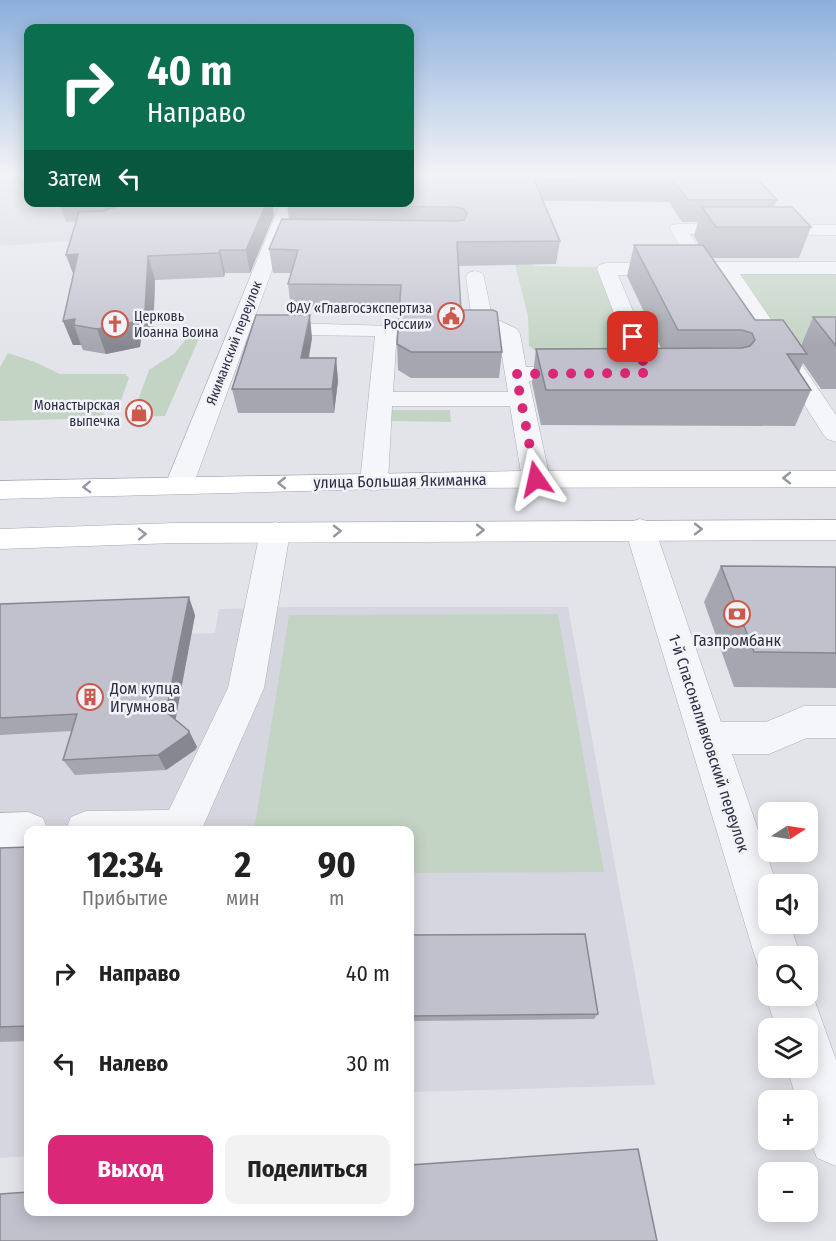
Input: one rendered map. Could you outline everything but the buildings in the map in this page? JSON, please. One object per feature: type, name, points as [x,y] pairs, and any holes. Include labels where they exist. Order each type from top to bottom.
[{"type":"main road","name":"улица Большая Якиманка","points":[[0,490],[180,483],[536,479],[836,479]]},
{"type":"main road","points":[[0,539],[275,532],[836,530]]},
{"type":"street","name":"Якиманский переулок","points":[[180,483],[284,232]]},
{"type":"street","points":[[679,232],[701,268]]},
{"type":"street","points":[[727,268],[836,434]]},
{"type":"street","points":[[624,373],[659,373],[606,269],[836,268]]},
{"type":"street","points":[[475,277],[483,320],[509,334],[536,479]]},
{"type":"street","points":[[290,329],[386,330],[374,482]]},
{"type":"street","points":[[516,374],[600,373]]},
{"type":"street","points":[[381,399],[520,399]]},
{"type":"street","name":"1-й Спасоналивковский переулок","points":[[640,529],[773,946]]},
{"type":"street","points":[[183,826],[246,688],[275,532]]},
{"type":"street","points":[[707,738],[770,738],[804,722],[836,722]]},
{"type":"street","points":[[0,833],[24,832]]},
{"type":"street","points":[[816,1078],[836,1139]]},
{"type":"shaded area","points":[[0,232],[190,232],[187,233],[0,246]]},
{"type":"shaded area","points":[[568,607],[655,1085],[414,1092],[414,826],[24,826],[24,1156],[0,1158],[0,631],[195,615],[192,634],[215,633],[219,609]]},
{"type":"green space","points":[[513,257],[529,257],[533,266],[599,267],[628,349],[538,353],[529,346],[528,316]]},
{"type":"green space","points":[[740,273],[836,273],[836,329],[805,343],[786,343]]},
{"type":"green space","points":[[196,326],[204,327],[165,416],[139,417],[142,410],[137,403],[149,370],[175,353]]},
{"type":"green space","points":[[8,353],[60,374],[125,374],[129,378],[120,403],[106,410],[101,418],[0,421],[0,367]]},
{"type":"green space","points":[[391,410],[450,410],[451,422],[391,421]]},
{"type":"green space","points":[[558,614],[604,872],[414,873],[414,826],[255,826],[289,615]]},
{"type":"place","name":"ФАУ «Главгосэкспертиза России»","points":[[451,316]]},
{"type":"place","name":"Церковь Иоанна Воина","points":[[115,324]]},
{"type":"place","name":"Монастырская выпечка","points":[[139,413]]},
{"type":"place","name":"Газпромбанк","points":[[737,614]]},
{"type":"place","name":"Дом купца Игумнова","points":[[90,697]]},
{"type":"route","points":[[536,479],[516,374],[648,373],[633,337]]}]
